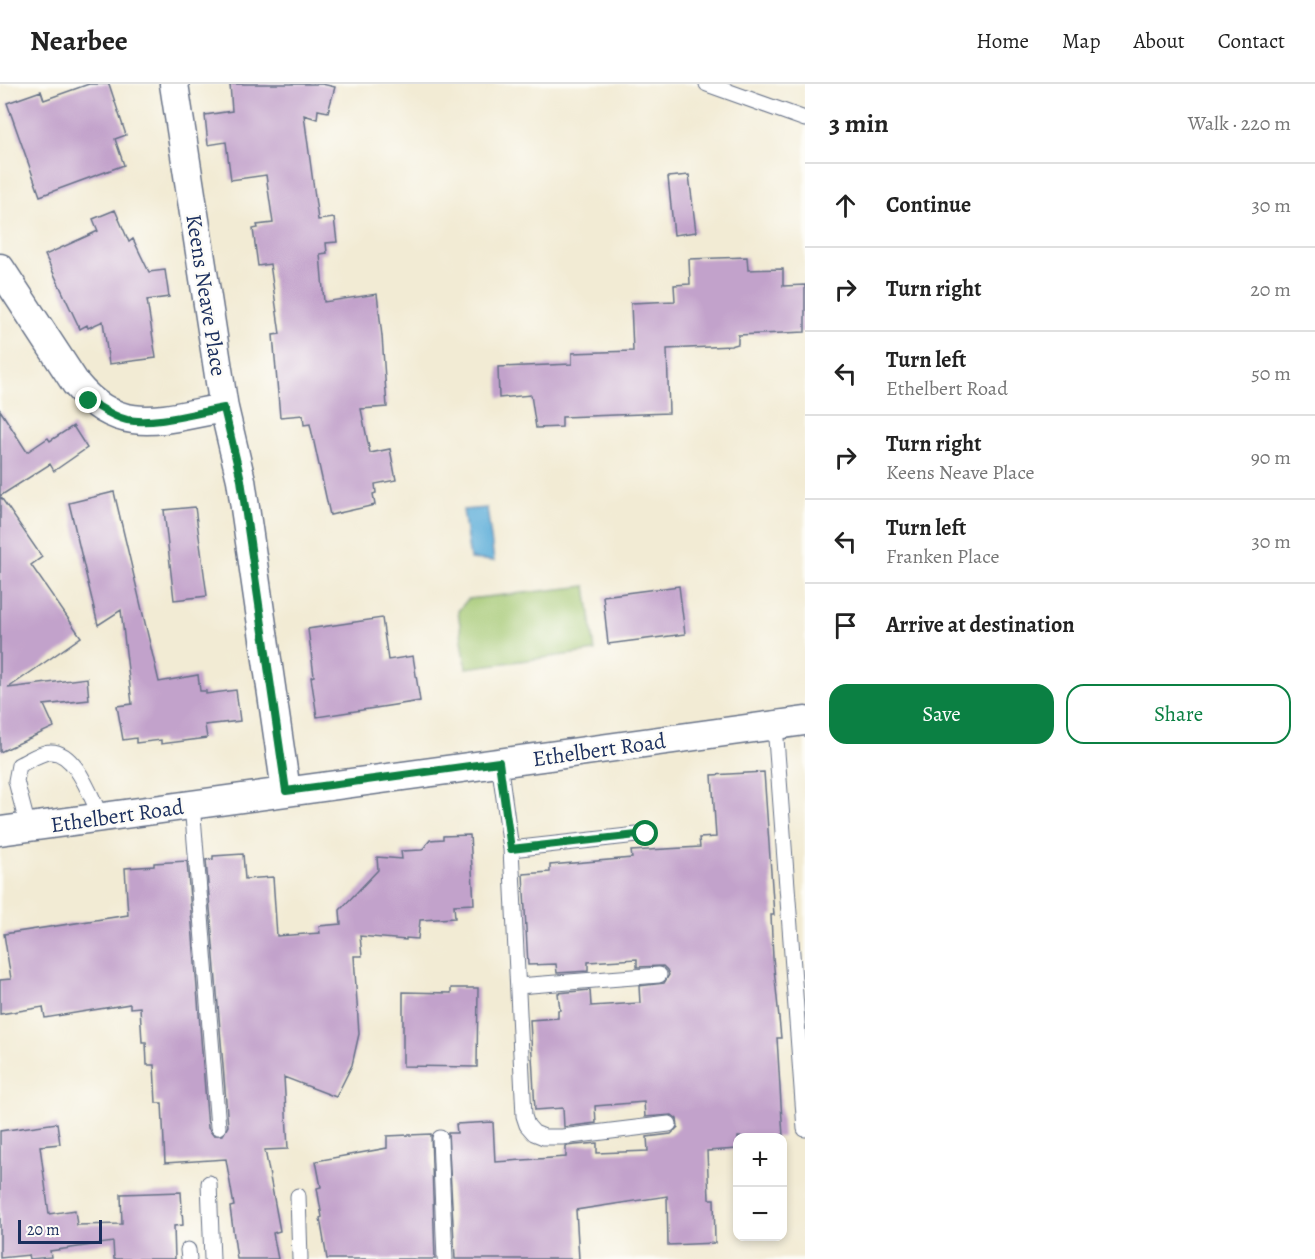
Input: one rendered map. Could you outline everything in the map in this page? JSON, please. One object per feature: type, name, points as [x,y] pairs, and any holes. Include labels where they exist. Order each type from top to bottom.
[{"type":"street","name":"Keens Neave Place","points":[[174,84],[224,408],[241,480],[286,791]]},
{"type":"street","points":[[0,268],[75,384],[89,401],[126,420],[150,421],[224,408]]},
{"type":"street","name":"Ethelbert Road","points":[[8,828],[805,721]]},
{"type":"lane","points":[[707,84],[805,119]]},
{"type":"lane","points":[[775,725],[805,1129]]},
{"type":"lane","points":[[8,828],[19,765],[49,751],[62,754],[74,764],[101,817]]},
{"type":"lane","points":[[499,762],[511,849],[524,1116],[527,1125],[534,1133],[544,1137],[562,1137],[669,1124]]},
{"type":"lane","points":[[192,804],[218,1127]]},
{"type":"lane","points":[[511,849],[646,834]]},
{"type":"lane","points":[[518,986],[658,975]]},
{"type":"lane","points":[[440,1137],[445,1259]]},
{"type":"lane","points":[[209,1183],[212,1259]]},
{"type":"lane","points":[[298,1196],[300,1259]]},
{"type":"green space","points":[[586,586],[595,651],[466,668],[458,611],[468,599]]},
{"type":"water","points":[[487,508],[494,561],[470,559],[463,510]]},
{"type":"building","points":[[89,84],[109,84],[126,135],[115,139],[124,165],[40,196],[7,103],[41,91],[44,100]]},
{"type":"building","points":[[230,84],[322,84],[335,87],[328,112],[318,110],[317,119],[304,115],[318,220],[334,218],[337,242],[326,243],[327,253],[320,254],[324,302],[377,294],[387,407],[361,409],[370,453],[390,449],[396,480],[375,484],[376,493],[373,494],[375,505],[330,515],[310,424],[304,425],[303,415],[280,417],[273,335],[280,334],[270,264],[258,266],[253,229],[258,228],[257,225],[273,223],[266,175],[231,180],[226,142],[208,145],[205,115],[232,111]]},
{"type":"building","points":[[689,175],[696,232],[674,235],[668,177]]},
{"type":"building","points":[[115,210],[129,242],[133,239],[149,272],[165,270],[169,297],[147,300],[156,358],[109,364],[103,321],[80,329],[45,255],[98,231],[93,219]]},
{"type":"building","points":[[747,257],[748,270],[783,269],[783,286],[805,285],[805,332],[738,335],[738,344],[731,346],[667,349],[669,413],[562,417],[562,427],[536,428],[531,395],[499,398],[498,367],[572,364],[572,353],[633,351],[631,303],[675,301],[674,285],[690,284],[689,259]]},
{"type":"building","points":[[0,410],[27,452],[48,438],[50,441],[73,426],[87,448],[54,471],[50,464],[0,496]]},
{"type":"building","points":[[114,492],[159,682],[198,675],[200,691],[206,691],[206,694],[236,690],[240,721],[205,725],[207,738],[161,744],[161,740],[136,743],[136,738],[123,740],[117,706],[132,704],[121,610],[98,625],[69,503]]},
{"type":"building","points":[[0,496],[42,557],[31,565],[81,637],[8,688],[87,678],[89,700],[44,705],[54,727],[0,752]]},
{"type":"building","points":[[195,507],[207,596],[174,600],[164,510]]},
{"type":"building","points":[[679,586],[685,634],[608,644],[603,596]]},
{"type":"building","points":[[382,618],[388,660],[413,656],[420,701],[317,717],[311,677],[314,676],[308,629]]},
{"type":"building","points":[[764,772],[774,915],[771,915],[773,958],[781,1038],[777,1038],[783,1133],[733,1133],[733,1149],[707,1151],[709,1199],[714,1199],[715,1243],[668,1245],[667,1196],[576,1210],[579,1259],[455,1259],[448,1133],[457,1133],[456,1124],[493,1122],[495,1162],[566,1157],[566,1146],[597,1143],[597,1153],[648,1151],[647,1137],[671,1134],[678,1127],[677,1119],[672,1115],[645,1117],[644,1102],[595,1106],[596,1123],[564,1127],[563,1108],[535,1110],[530,1020],[558,1018],[558,1010],[560,1010],[558,993],[590,990],[591,1006],[640,1003],[639,986],[664,983],[669,975],[663,966],[637,967],[637,959],[588,962],[588,971],[557,973],[556,964],[528,965],[523,874],[550,872],[550,865],[632,858],[631,851],[700,847],[699,838],[716,837],[712,775]]},
{"type":"building","points":[[470,835],[474,904],[454,905],[455,918],[420,920],[418,939],[360,936],[362,956],[354,956],[359,1034],[352,1065],[336,1097],[284,1077],[288,1149],[265,1150],[280,1231],[273,1233],[278,1259],[237,1259],[230,1207],[234,1206],[226,1159],[165,1163],[162,1103],[156,1103],[154,1065],[147,1065],[146,1042],[142,1042],[140,1007],[130,1008],[130,1004],[45,1018],[43,1007],[0,1014],[0,980],[11,979],[4,934],[128,915],[125,868],[187,861],[208,1128],[213,1135],[223,1135],[228,1126],[206,860],[213,859],[213,856],[243,854],[245,879],[273,877],[277,936],[320,933],[319,926],[341,924],[340,910],[378,870],[377,857],[402,859],[401,851],[422,850],[430,840],[443,839],[443,836]]},
{"type":"building","points":[[451,988],[478,988],[477,1067],[403,1066],[403,992],[451,993]]},
{"type":"building","points":[[57,1123],[60,1144],[40,1146],[49,1214],[75,1210],[77,1225],[122,1224],[121,1194],[181,1192],[183,1225],[174,1226],[175,1259],[114,1259],[113,1242],[50,1251],[51,1257],[30,1259],[29,1255],[0,1258],[0,1131]]},
{"type":"building","points":[[431,1134],[435,1259],[327,1259],[320,1218],[322,1217],[317,1188],[321,1187],[316,1161],[387,1148],[387,1136]]},
{"type":"route","points":[[89,401],[126,420],[150,421],[224,408],[241,480],[286,791],[499,762],[511,849],[646,834]]}]
